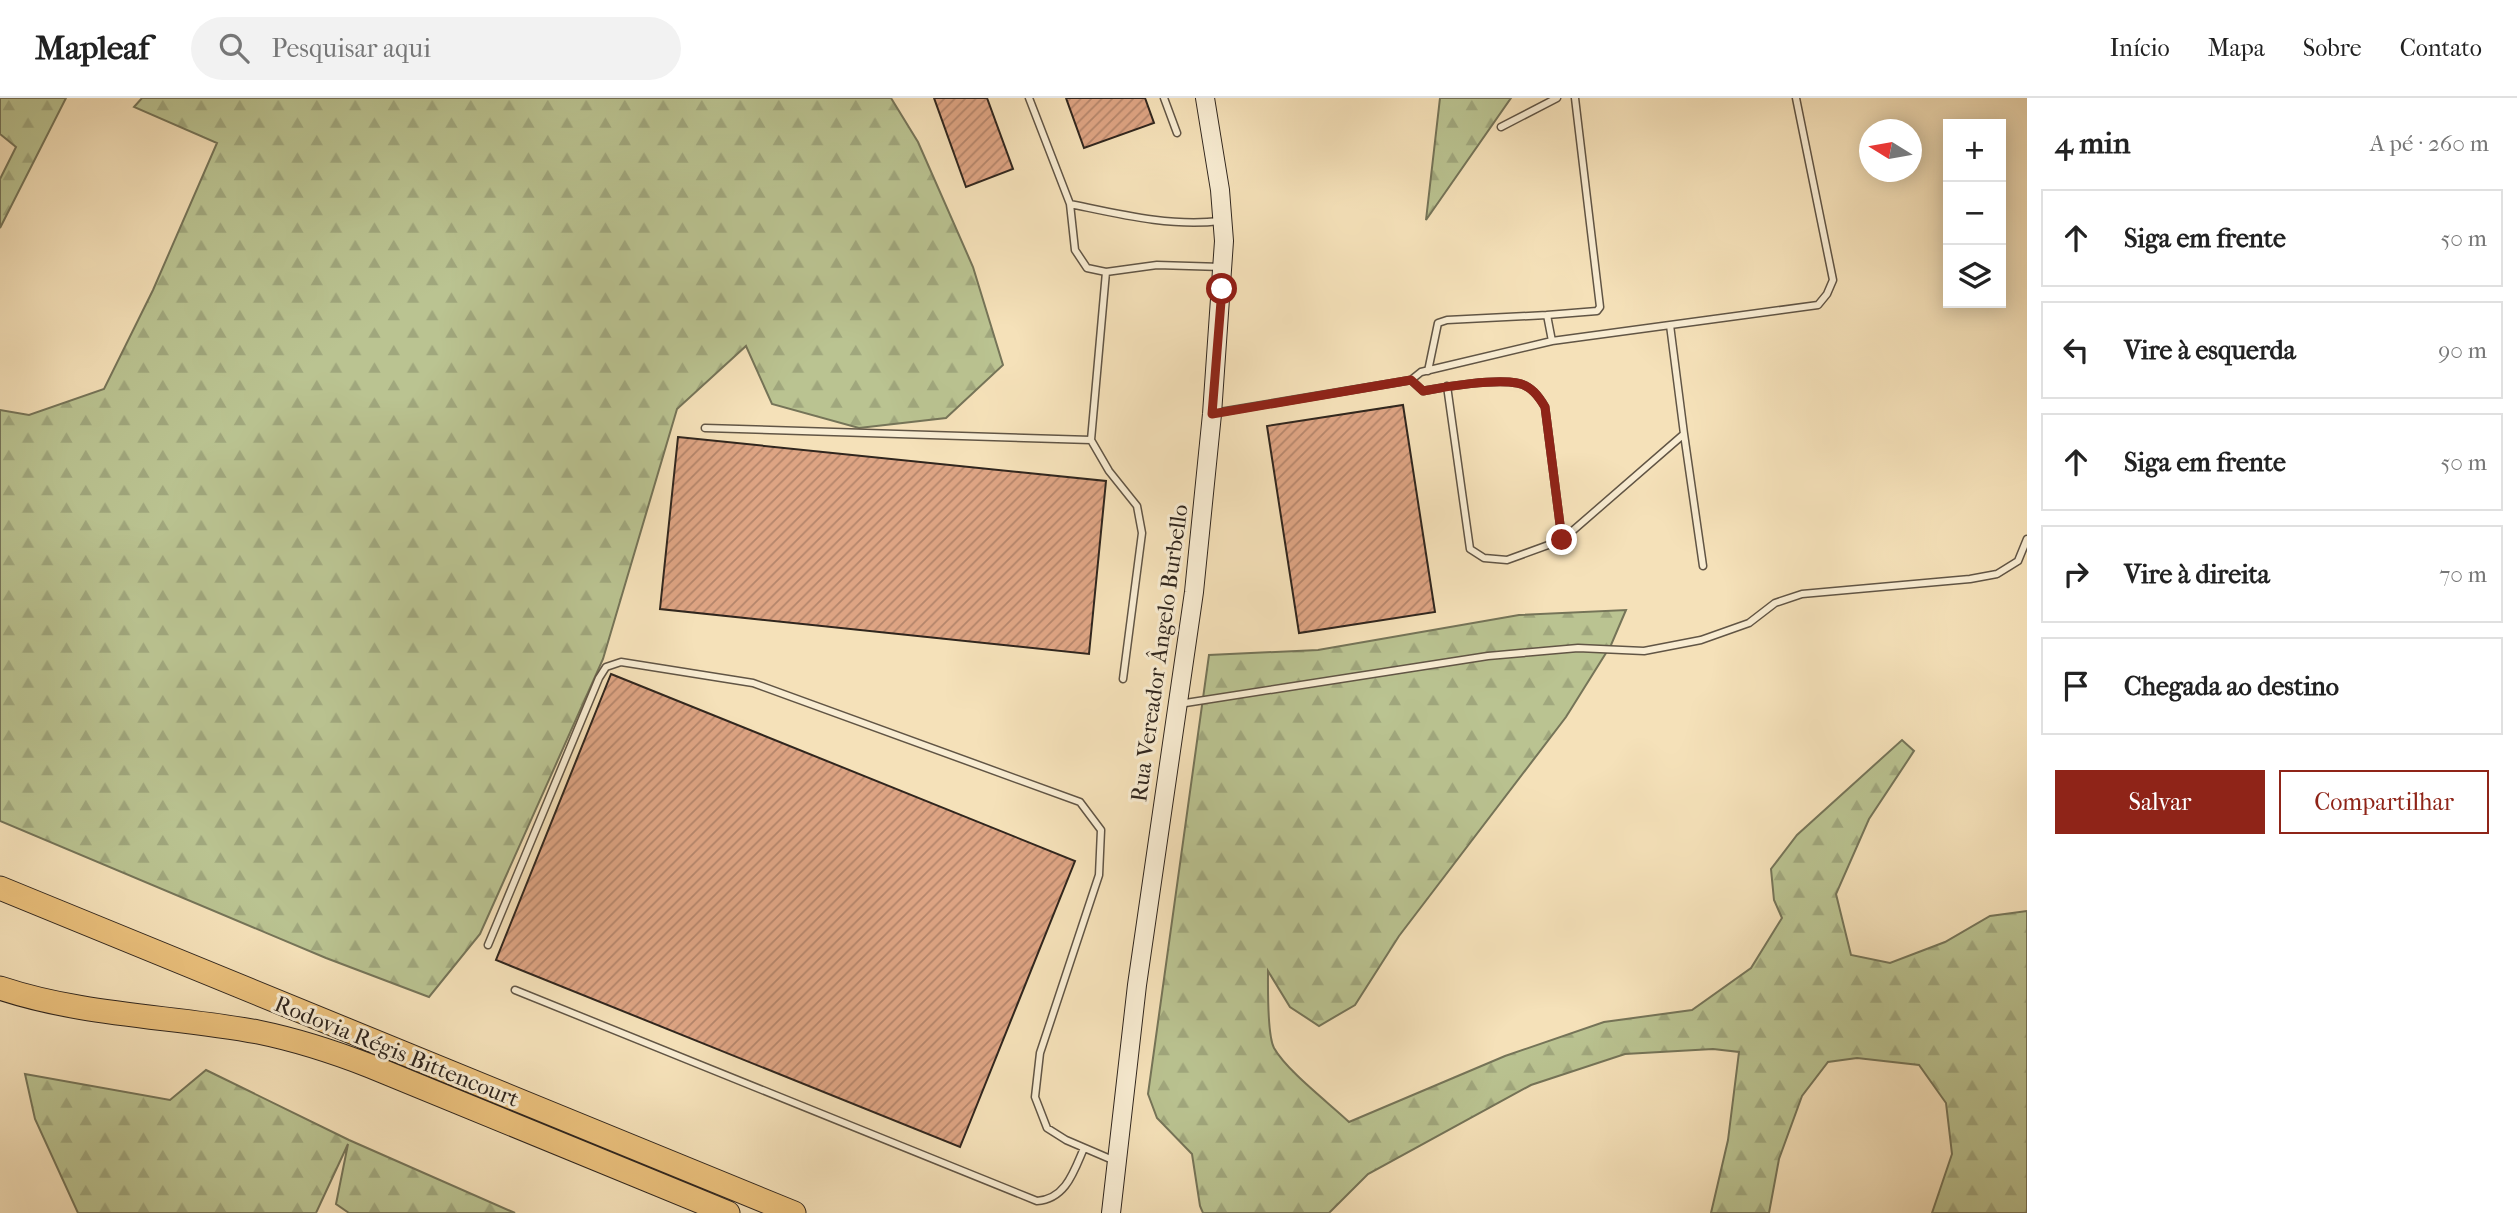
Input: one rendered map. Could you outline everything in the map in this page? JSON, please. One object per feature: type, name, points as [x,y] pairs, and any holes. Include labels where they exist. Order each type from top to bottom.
[{"type":"highway","name":"Rodovia Régis Bittencourt","points":[[0,888],[794,1213]]},
{"type":"highway","name":"Rodovia Régis Bittencourt","points":[[0,988],[82,1009],[257,1032],[312,1045],[370,1066],[728,1213]]},
{"type":"main road","name":"Rua Vereador Ângelo Burbello","points":[[1111,1213],[1137,985],[1194,592],[1212,414],[1224,267],[1223,220],[1205,98]]},
{"type":"lane","points":[[1028,98],[1070,204],[1075,250],[1087,268],[1106,272],[1157,265],[1224,267]]},
{"type":"lane","points":[[1164,98],[1177,133]]},
{"type":"lane","points":[[1501,127],[1557,98]]},
{"type":"lane","points":[[1428,370],[1438,323],[1447,320],[1597,312],[1600,307],[1575,98]]},
{"type":"lane","points":[[1212,414],[1411,380],[1428,370],[1552,341],[1818,305],[1833,280],[1797,98]]},
{"type":"lane","points":[[1070,204],[1151,219],[1203,223],[1223,220]]},
{"type":"lane","points":[[1106,272],[1091,440],[1109,471],[1136,506],[1142,533],[1123,678]]},
{"type":"lane","points":[[1547,316],[1552,341]]},
{"type":"lane","points":[[1670,325],[1703,566]]},
{"type":"lane","points":[[1411,380],[1423,391],[1447,386],[1519,383],[1538,394],[1545,407],[1562,540]]},
{"type":"lane","points":[[1447,386],[1470,549],[1484,558],[1507,560],[1562,540],[1684,433]]},
{"type":"lane","points":[[705,428],[1091,440]]},
{"type":"lane","points":[[1179,704],[1488,656],[1577,648],[1644,652],[1713,636],[1749,623],[1775,603],[1802,594],[1970,579],[1997,573],[2018,561],[2027,539]]},
{"type":"lane","points":[[488,945],[599,678],[606,667],[621,662],[753,683],[1080,802],[1101,830],[1099,875],[1040,1053],[1035,1097],[1047,1128],[1084,1148],[1117,1161]]},
{"type":"lane","points":[[515,990],[1037,1201],[1049,1200],[1068,1183],[1084,1148]]},
{"type":"green space","points":[[0,98],[66,98],[0,228],[0,179],[16,147],[0,134]]},
{"type":"green space","points":[[142,98],[891,98],[918,142],[973,267],[1003,365],[946,418],[859,428],[772,404],[746,346],[677,409],[603,659],[480,934],[429,997],[326,958],[0,821],[0,410],[29,415],[104,389],[153,290],[217,143],[134,107]]},
{"type":"green space","points":[[1440,98],[1511,98],[1426,220]]},
{"type":"green space","points":[[1626,610],[1611,645],[1566,717],[1399,936],[1355,1005],[1319,1026],[1290,1007],[1268,971],[1269,1022],[1274,1048],[1298,1077],[1349,1122],[1505,1056],[1604,1022],[1692,1010],[1751,968],[1782,918],[1774,900],[1771,869],[1797,835],[1902,740],[1914,751],[1869,819],[1836,894],[1851,955],[1890,963],[1945,942],[1990,916],[2027,911],[2027,1213],[1932,1213],[1952,1154],[1946,1103],[1919,1065],[1857,1058],[1828,1062],[1802,1096],[1779,1159],[1769,1213],[1711,1213],[1728,1140],[1739,1052],[1713,1049],[1625,1054],[1531,1085],[1368,1174],[1329,1213],[1203,1213],[1192,1154],[1157,1118],[1148,1094],[1209,655],[1318,650],[1519,615]]},
{"type":"green space","points":[[206,1070],[349,1140],[515,1213],[349,1213],[336,1204],[348,1144],[316,1213],[78,1213],[35,1119],[25,1074],[170,1100]]},
{"type":"building","points":[[934,98],[987,98],[1013,169],[966,187]]},
{"type":"building","points":[[1066,98],[1145,98],[1154,123],[1084,148]]},
{"type":"building","points":[[1403,405],[1435,612],[1299,633],[1267,426]]},
{"type":"building","points":[[678,437],[1106,481],[1089,654],[660,609]]},
{"type":"building","points":[[611,674],[1075,861],[960,1147],[496,960]]},
{"type":"route","points":[[1222,289],[1212,414],[1411,380],[1423,391],[1447,386],[1519,383],[1538,394],[1545,407],[1562,540]]}]
